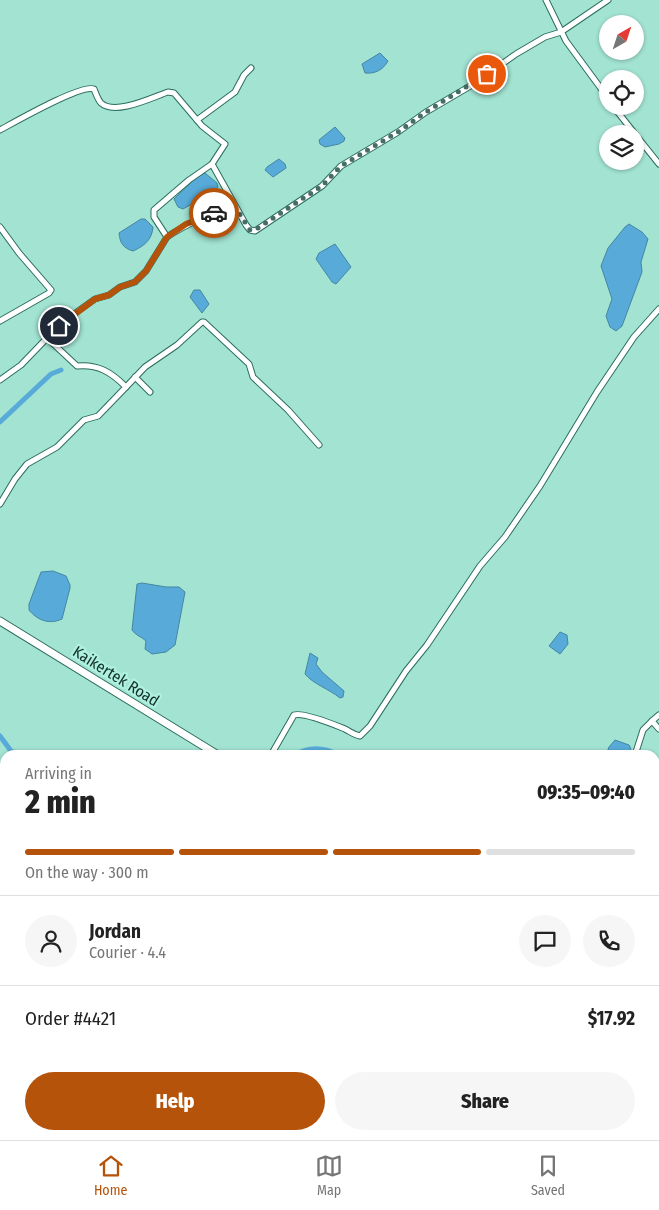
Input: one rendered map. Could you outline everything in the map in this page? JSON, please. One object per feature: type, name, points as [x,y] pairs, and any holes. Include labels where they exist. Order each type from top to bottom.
[{"type":"main road","name":"Kaikertek Road","points":[[0,620],[210,750]]},
{"type":"street","points":[[546,0],[566,42],[599,86]]},
{"type":"street","points":[[212,164],[246,225],[250,230],[255,230],[322,186],[341,166],[398,132],[516,54],[545,37],[561,32],[608,0]]},
{"type":"street","points":[[197,120],[236,92],[244,75],[251,68]]},
{"type":"street","points":[[0,130],[52,102],[86,88],[94,89],[100,102],[116,108],[168,92],[174,92],[197,120],[225,144],[212,164],[189,180],[154,210],[154,217],[167,237]]},
{"type":"street","points":[[644,145],[659,164]]},
{"type":"street","points":[[0,380],[21,364],[66,320],[95,299],[109,295],[120,287],[135,282],[146,271],[167,237],[186,224],[214,213],[232,202]]},
{"type":"street","points":[[0,227],[19,253],[51,290],[49,293],[0,321]]},
{"type":"street","points":[[275,750],[294,715],[299,714],[360,736],[370,726],[461,593],[505,537],[540,486],[597,392],[629,345],[659,309]]},
{"type":"street","points":[[0,504],[15,479],[28,464],[57,447],[84,420],[98,416],[151,362],[177,345],[202,322],[249,364],[253,377],[288,410],[319,445]]},
{"type":"street","points":[[47,338],[77,366],[89,365],[107,370],[126,387]]},
{"type":"street","points":[[136,376],[150,392]]},
{"type":"street","points":[[637,750],[643,730],[659,715]]},
{"type":"street","points":[[652,721],[659,729]]},
{"type":"water","points":[[380,53],[388,61],[384,67],[372,73],[365,73],[362,64]]},
{"type":"water","points":[[335,127],[345,138],[344,141],[325,147],[320,144],[319,140]]},
{"type":"water","points":[[279,159],[285,164],[286,168],[273,177],[265,170]]},
{"type":"water","points":[[205,173],[217,183],[218,187],[215,191],[183,209],[178,207],[174,199],[200,174]]},
{"type":"water","points":[[141,219],[145,219],[153,227],[151,236],[141,247],[133,251],[123,245],[119,233]]},
{"type":"water","points":[[629,224],[642,232],[648,239],[641,262],[642,272],[622,326],[616,331],[610,327],[606,316],[612,299],[601,266],[608,248]]},
{"type":"water","points":[[335,244],[351,267],[336,284],[332,282],[316,259],[319,253]]},
{"type":"water","points":[[194,290],[200,290],[209,304],[202,313],[190,297]]},
{"type":"water","points":[[53,571],[66,576],[70,588],[62,619],[52,622],[40,619],[32,614],[29,610],[29,604],[41,572]]},
{"type":"water","points":[[137,584],[179,587],[185,592],[175,645],[166,652],[152,654],[145,649],[146,641],[132,630]]},
{"type":"water","points":[[560,632],[567,635],[568,644],[560,654],[549,646]]},
{"type":"water","points":[[310,653],[318,658],[316,664],[322,672],[344,691],[343,697],[340,698],[312,681],[305,674]]},
{"type":"water","points":[[615,740],[629,745],[631,749],[608,750]]},
{"type":"waterway","points":[[0,422],[51,374],[61,370]]},
{"type":"waterway","points":[[0,736],[10,750]]},
{"type":"waterway","points":[[306,750],[322,750]]},
{"type":"way so far","points":[[214,213],[232,202],[250,230],[255,230],[322,186],[341,166],[398,132],[487,74]]},
{"type":"route","points":[[59,326],[95,299],[102,298],[120,287],[135,282],[146,271],[167,237],[186,224],[214,213]]}]
